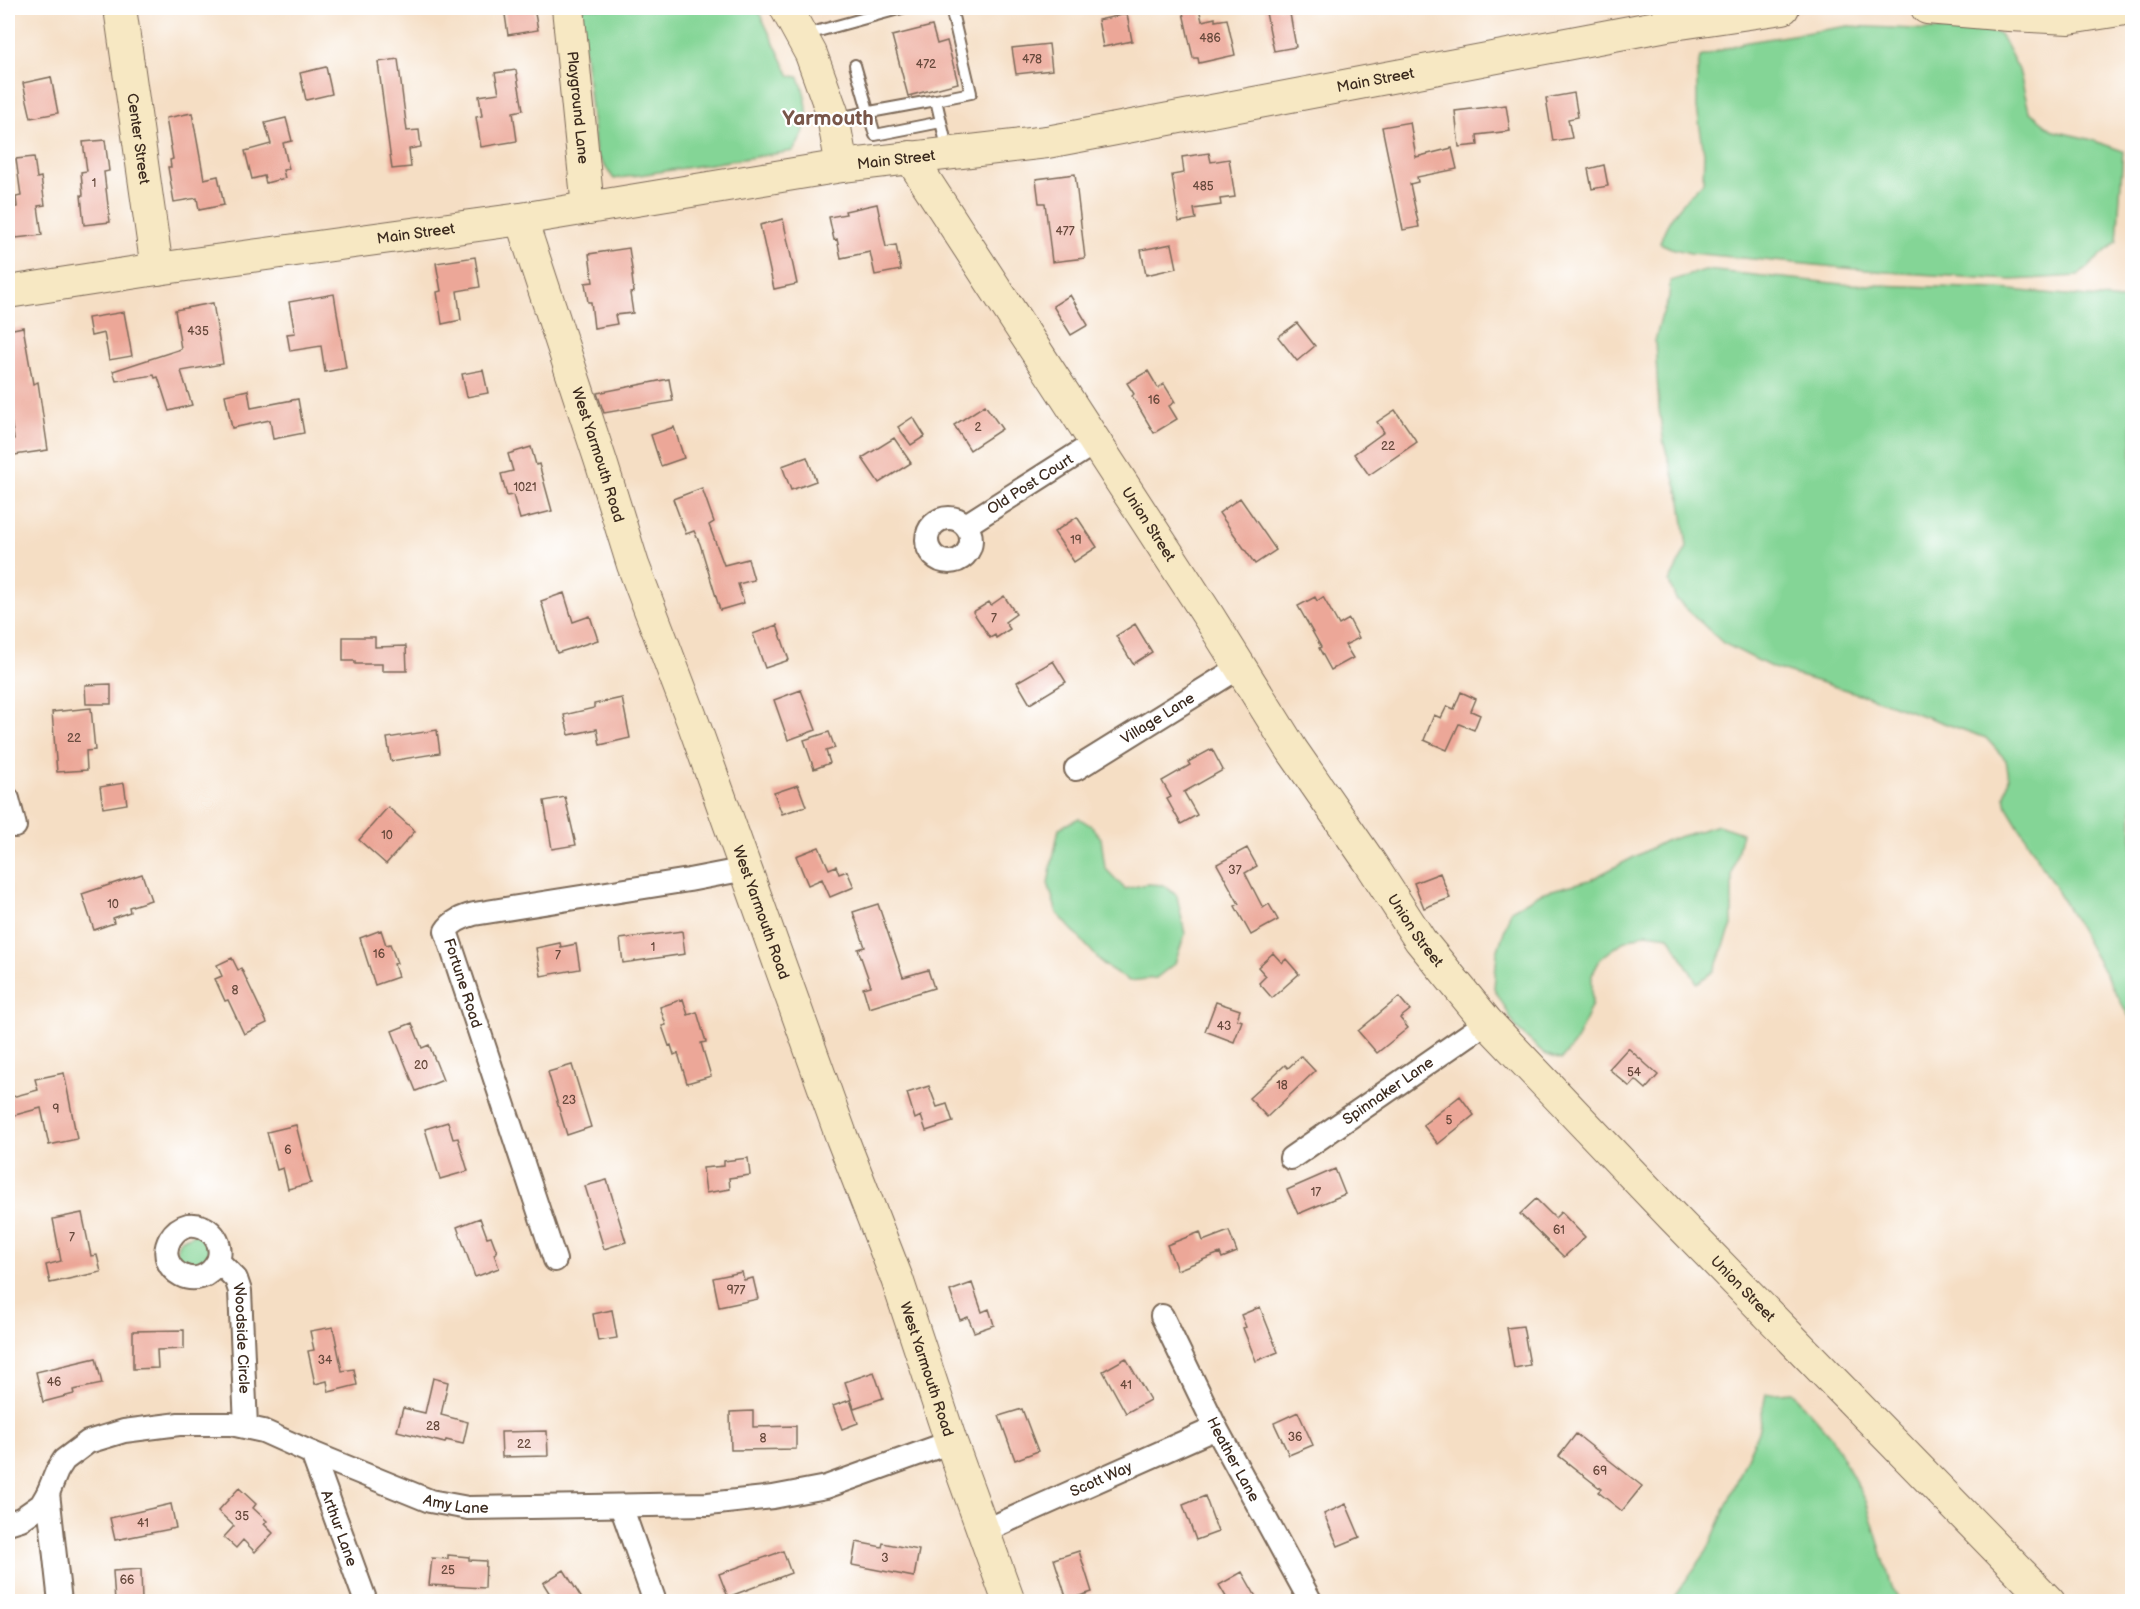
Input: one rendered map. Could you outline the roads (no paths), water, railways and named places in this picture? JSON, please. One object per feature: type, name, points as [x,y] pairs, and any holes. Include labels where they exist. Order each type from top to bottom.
[{"type":"main road","name":"Center Street","points":[[120,8],[157,269]]},
{"type":"main road","name":"Playground Lane","points":[[568,8],[588,208]]},
{"type":"main road","points":[[786,8],[802,36],[834,119],[842,166]]},
{"type":"main road","name":"Main Street","points":[[8,292],[521,219],[842,166],[1047,141],[1725,11],[1783,8]]},
{"type":"main road","points":[[1927,8],[2069,18],[2132,8]]},
{"type":"main road","name":"Union Street","points":[[910,157],[1292,750],[1420,940],[1487,1022],[1672,1216],[2049,1602]]},
{"type":"main road","name":"West Yarmouth Road","points":[[521,219],[633,565],[694,725],[842,1138],[897,1279],[951,1442],[1010,1602]]},
{"type":"street","name":"Old Post Court","points":[[966,525],[1095,441]]},
{"type":"street","name":"Village Lane","points":[[1076,769],[1240,667]]},
{"type":"street","points":[[8,799],[15,826]]},
{"type":"street","name":"Fortune Road","points":[[555,1260],[446,931],[456,921],[474,914],[746,869]]},
{"type":"street","name":"Spinnaker Lane","points":[[1291,1158],[1487,1022]]},
{"type":"street","name":"Woodside Circle","points":[[218,1261],[236,1279],[240,1291],[246,1426]]},
{"type":"street","name":"Heather Lane","points":[[1162,1316],[1216,1428],[1311,1602]]},
{"type":"street","name":"Amy Lane","points":[[8,1523],[32,1513],[41,1505],[64,1460],[88,1443],[124,1431],[179,1424],[215,1423],[246,1426],[277,1436],[312,1453],[412,1494],[447,1505],[468,1508],[708,1504],[798,1494],[826,1487],[951,1442]]},
{"type":"street","name":"Scott Way","points":[[984,1531],[1216,1428]]},
{"type":"street","name":"Arthur Lane","points":[[312,1453],[366,1602]]},
{"type":"street","points":[[48,1493],[60,1602]]},
{"type":"street","points":[[621,1506],[655,1602]]},
{"type":"lane","points":[[802,36],[902,8]]},
{"type":"lane","points":[[834,119],[971,93],[951,8]]},
{"type":"lane","points":[[855,65],[875,135],[941,122]]},
{"type":"lane","points":[[936,100],[948,153]]},
{"type":"district","name":"Yarmouth","points":[[828,118]]}]
